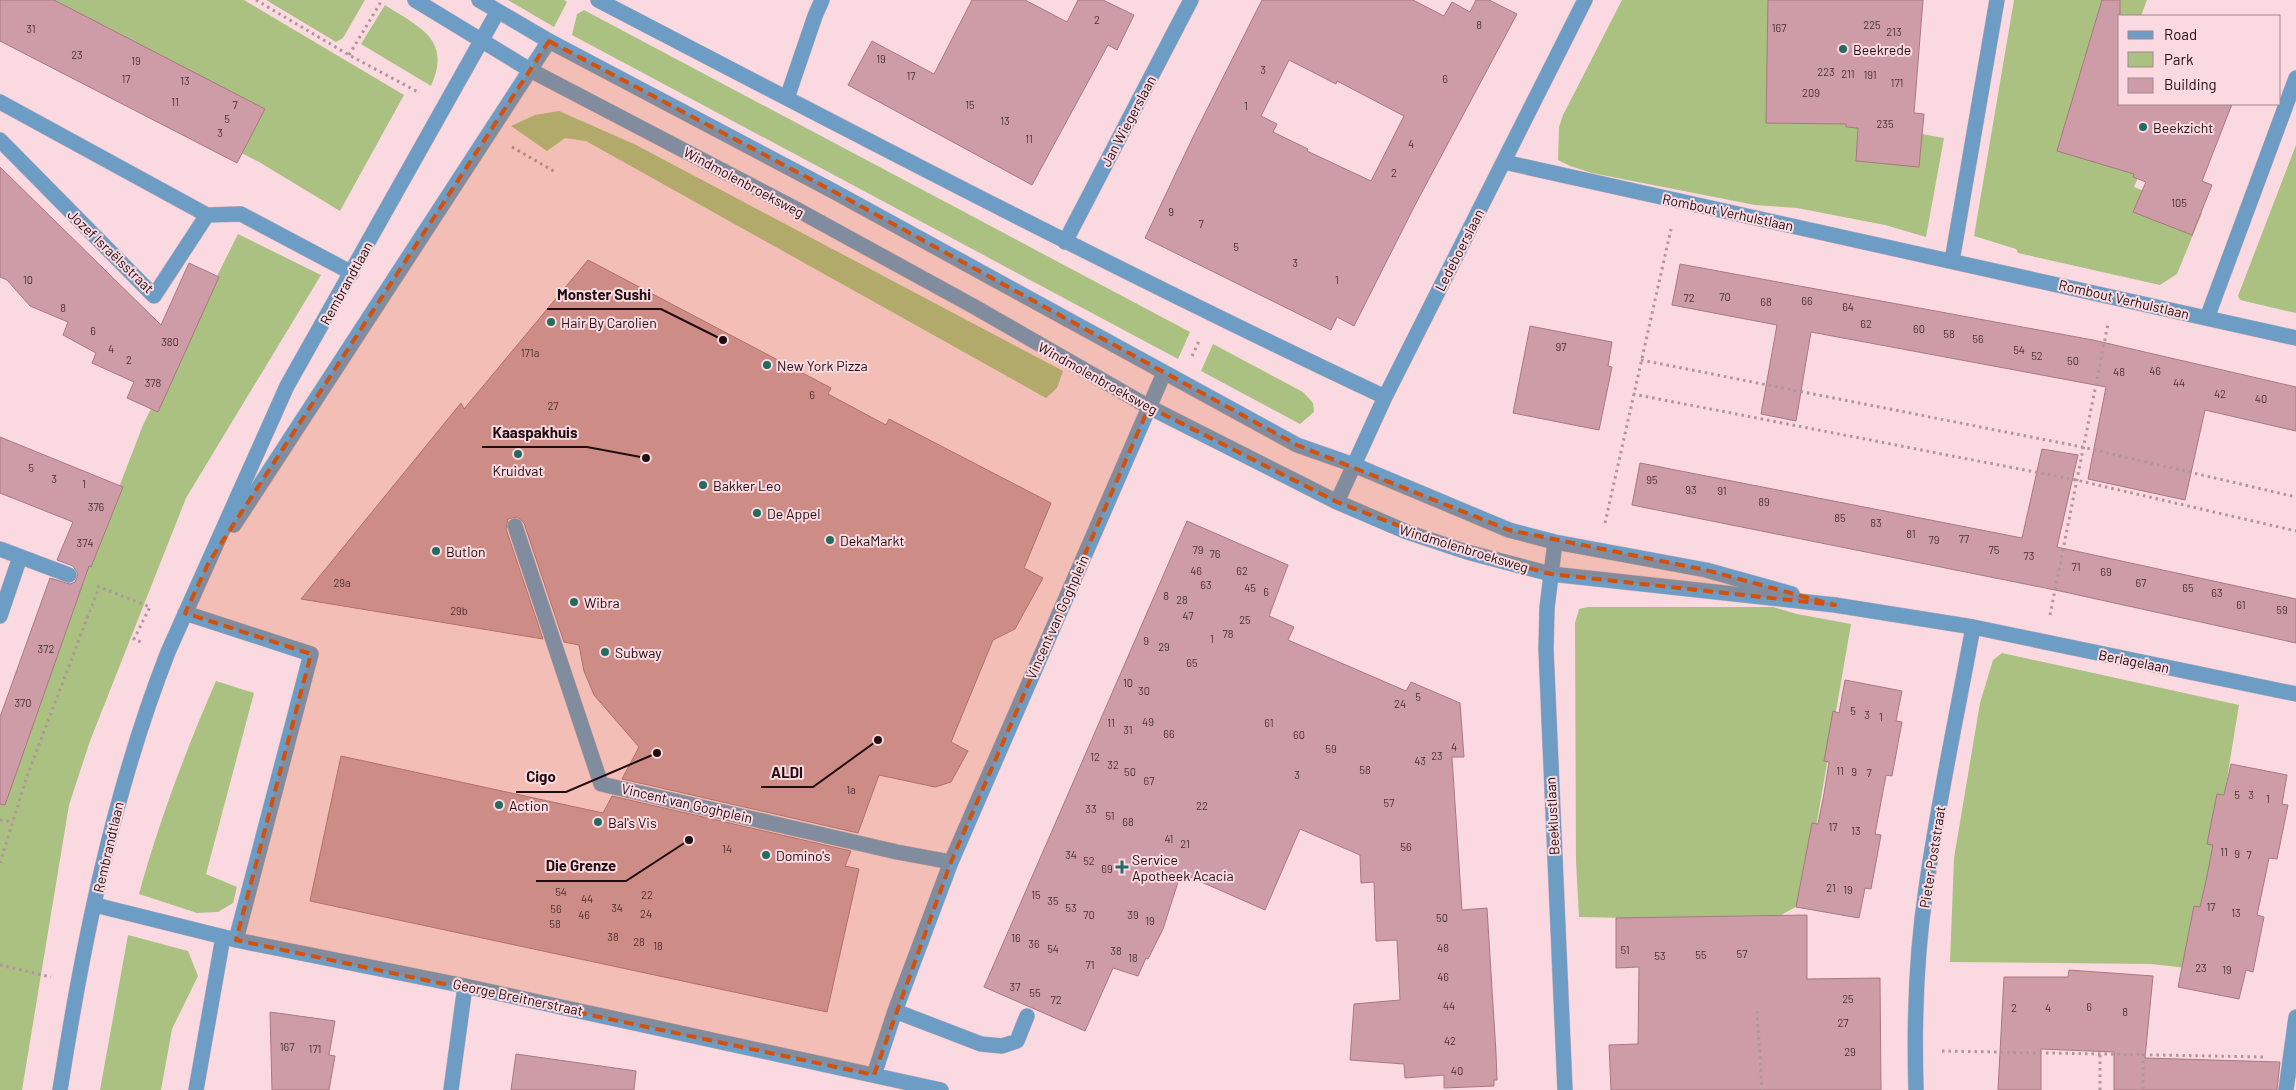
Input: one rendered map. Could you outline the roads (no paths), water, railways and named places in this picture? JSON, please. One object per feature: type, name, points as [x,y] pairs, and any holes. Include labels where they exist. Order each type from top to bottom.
[{"type":"street","name":"Windmolenbroeksweg","points":[[415,0],[530,70],[804,214],[981,311],[1149,407],[1337,502],[1407,532],[1468,552],[1551,574],[1835,606],[1973,628]]},
{"type":"street","name":"Windmolenbroeksweg","points":[[479,0],[549,42],[833,191],[1164,374],[1297,445],[1354,465],[1509,530],[1555,542],[1706,570],[1835,606]]},
{"type":"street","points":[[598,0],[1065,242],[1211,315],[1385,397]]},
{"type":"street","points":[[788,98],[822,0]]},
{"type":"street","name":"Jan Wiegerslaan","points":[[1065,242],[1191,0]]},
{"type":"street","name":"Ledeboerslaan","points":[[1337,502],[1385,397],[1585,0]]},
{"type":"street","points":[[1952,261],[1997,0]]},
{"type":"street","name":"Rembrandtlaan","points":[[60,1090],[76,983],[120,794],[168,652],[210,562],[287,386],[498,11]]},
{"type":"street","name":"Rembrandtlaan","points":[[210,562],[549,42]]},
{"type":"street","name":"Rombout Verhulstlaan","points":[[2207,318],[2296,78]]},
{"type":"street","points":[[0,102],[207,215],[241,214],[352,273]]},
{"type":"street","name":"Jozef Israëlsstraat","points":[[0,140],[154,296],[207,215]]},
{"type":"street","name":"Rombout Verhulstlaan","points":[[1504,162],[2296,338]]},
{"type":"street","name":"Vincent van Goghplein","points":[[874,1074],[894,1011],[951,862],[1164,374]]},
{"type":"street","name":"Vincent van Goghplein","points":[[516,526],[601,784],[951,862]]},
{"type":"street","name":"Beeklustlaan","points":[[1555,542],[1547,608],[1548,724],[1565,1090]]},
{"type":"street","points":[[0,549],[69,576]]},
{"type":"street","points":[[0,616],[20,557]]},
{"type":"street","points":[[185,613],[311,654],[230,938],[196,1090]]},
{"type":"street","name":"Berlagelaan","points":[[1973,628],[2296,694]]},
{"type":"street","name":"Pieter Poststraat","points":[[1916,1090],[1915,1051],[1920,937],[1926,889],[1973,628]]},
{"type":"street","name":"George Breitnerstraat","points":[[95,905],[230,938],[466,986],[941,1090]]},
{"type":"street","points":[[451,1090],[466,986]]},
{"type":"street","points":[[894,1011],[981,1044],[1002,1046],[1017,1041],[1027,1016]]},
{"type":"street","points":[[2286,1090],[2296,1017]]},
{"type":"place","name":"Beekrede","points":[[1843,49]]},
{"type":"place","name":"Beekzicht","points":[[2143,127]]},
{"type":"place","name":"Hair By Carolien","points":[[551,322]]},
{"type":"place","name":"Monster Sushi","points":[[723,340]]},
{"type":"place","name":"New York Pizza","points":[[767,365]]},
{"type":"place","name":"Kruidvat","points":[[518,454]]},
{"type":"place","name":"Kaaspakhuis","points":[[646,458]]},
{"type":"place","name":"Bakker Leo","points":[[703,485]]},
{"type":"place","name":"De Appel","points":[[757,513]]},
{"type":"place","name":"DekaMarkt","points":[[830,540]]},
{"type":"place","name":"Butlon","points":[[436,551]]},
{"type":"place","name":"Wibra","points":[[574,602]]},
{"type":"place","name":"Subway","points":[[605,652]]},
{"type":"place","name":"ALDI","points":[[878,740]]},
{"type":"place","name":"Cigo","points":[[657,753]]},
{"type":"place","name":"Action","points":[[499,805]]},
{"type":"place","name":"Bal's Vis","points":[[598,822]]},
{"type":"place","name":"Die Grenze","points":[[689,840]]},
{"type":"place","name":"Domino's","points":[[766,855]]},
{"type":"place","name":"Service Apotheek Acacia","points":[[1122,867]]}]
